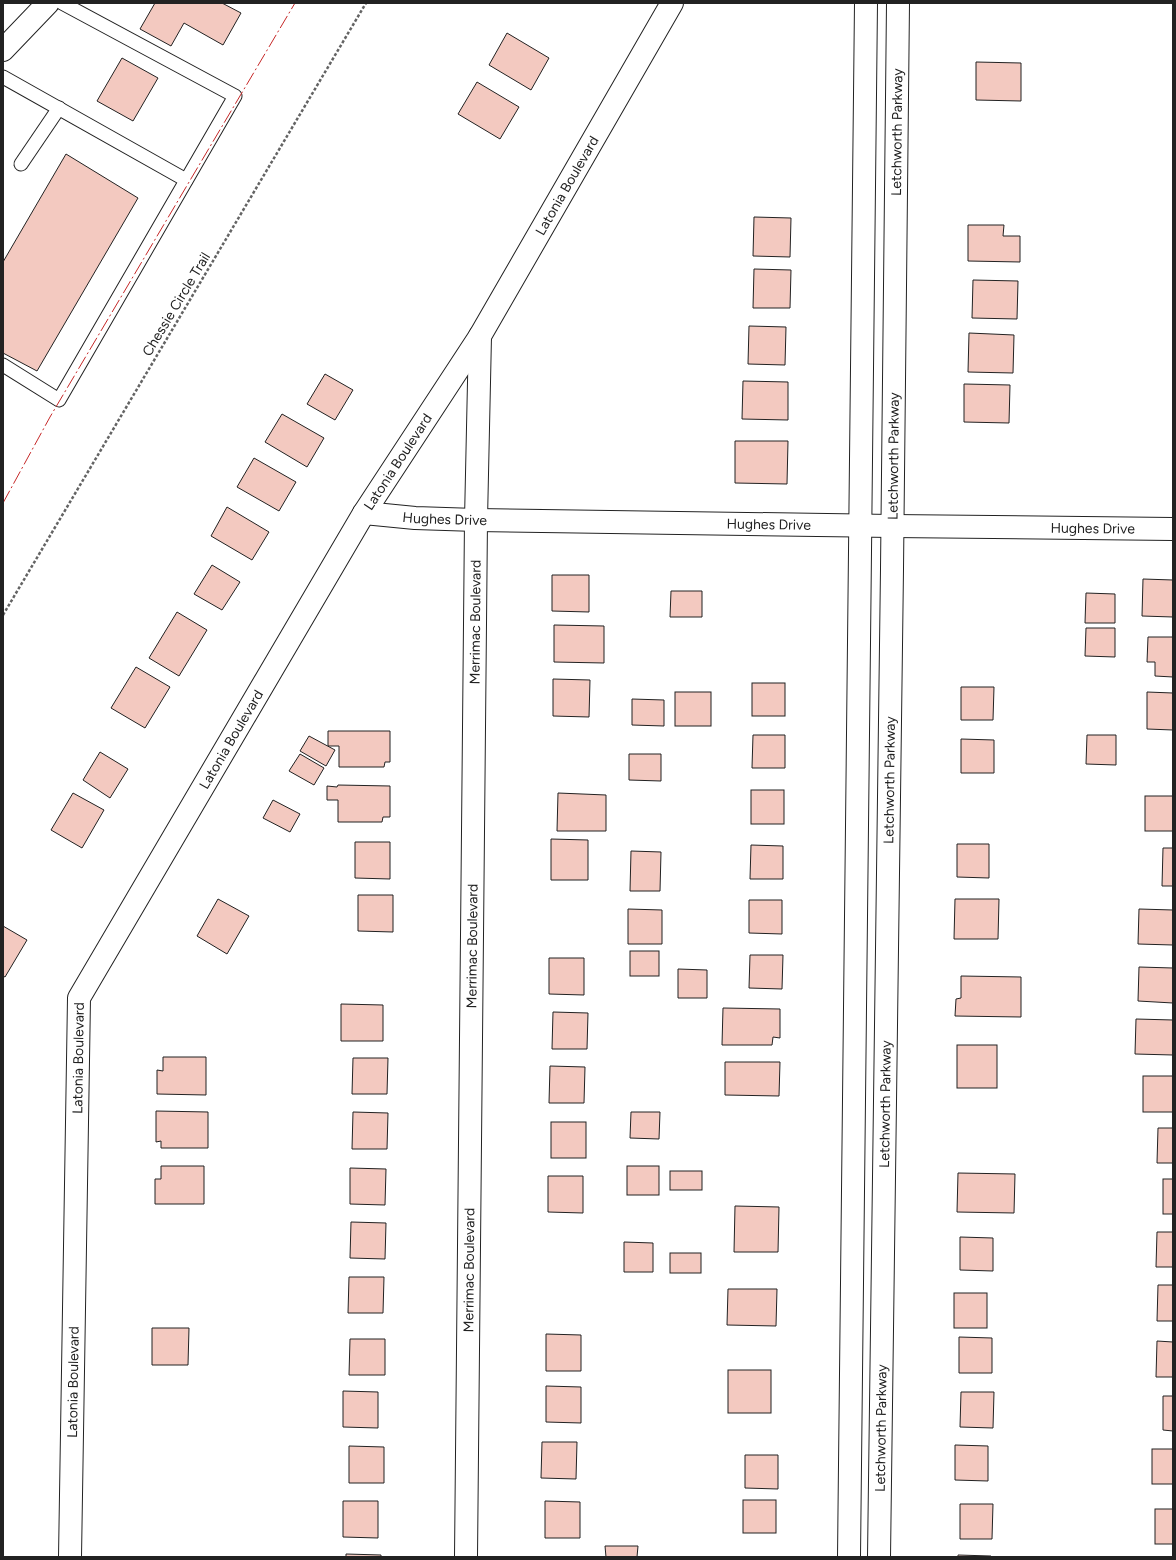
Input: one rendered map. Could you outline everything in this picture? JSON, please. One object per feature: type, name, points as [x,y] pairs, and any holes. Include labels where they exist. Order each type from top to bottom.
[{"type":"street","points":[[3,50],[48,3]]},
{"type":"street","name":"Latonia Boulevard","points":[[70,1557],[79,998],[364,514],[480,336],[672,3]]},
{"type":"street","points":[[849,1557],[866,3]]},
{"type":"street","name":"Letchworth Parkway","points":[[879,1557],[898,3]]},
{"type":"street","name":"Merrimac Boulevard","points":[[466,1557],[476,520],[480,336]]},
{"type":"street","name":"Hughes Drive","points":[[364,514],[415,518],[476,520],[1173,529]]},
{"type":"lane","points":[[3,365],[59,400],[235,96],[62,3]]},
{"type":"lane","points":[[3,77],[186,180]]},
{"type":"lane","points":[[21,164],[59,108]]},
{"type":"path","name":"Chessie Circle Trail","points":[[3,615],[366,3]]},
{"type":"building","points":[[155,3],[222,3],[241,13],[223,45],[184,23],[171,46],[140,29]]},
{"type":"building","points":[[507,33],[549,58],[531,90],[489,65]]},
{"type":"building","points":[[122,58],[158,78],[133,121],[97,101]]},
{"type":"building","points":[[976,62],[1021,63],[1021,101],[976,100]]},
{"type":"building","points":[[477,82],[519,107],[500,139],[458,114]]},
{"type":"building","points":[[66,154],[138,198],[37,371],[3,353],[3,262]]},
{"type":"building","points":[[754,217],[791,218],[790,257],[753,256]]},
{"type":"building","points":[[968,225],[1004,225],[1003,236],[1020,236],[1020,262],[968,261]]},
{"type":"building","points":[[754,269],[791,270],[790,308],[753,308]]},
{"type":"building","points":[[973,280],[1018,281],[1017,319],[972,318]]},
{"type":"building","points":[[749,326],[786,327],[785,365],[748,364]]},
{"type":"building","points":[[969,333],[1014,335],[1013,373],[968,372]]},
{"type":"building","points":[[325,374],[353,390],[335,420],[307,404]]},
{"type":"building","points":[[743,381],[788,382],[788,420],[742,419]]},
{"type":"building","points":[[964,384],[1010,385],[1009,423],[964,422]]},
{"type":"building","points":[[282,414],[324,438],[307,467],[265,442]]},
{"type":"building","points":[[735,441],[788,441],[787,484],[735,483]]},
{"type":"building","points":[[254,458],[296,482],[279,511],[237,487]]},
{"type":"building","points":[[227,507],[269,532],[252,560],[211,536]]},
{"type":"building","points":[[212,565],[240,582],[222,610],[194,594]]},
{"type":"building","points":[[552,575],[589,575],[589,612],[552,611]]},
{"type":"building","points":[[1143,579],[1173,580],[1173,617],[1142,616]]},
{"type":"building","points":[[671,591],[702,591],[702,617],[670,617]]},
{"type":"building","points":[[1086,593],[1115,594],[1115,623],[1085,623]]},
{"type":"building","points":[[177,612],[207,630],[179,676],[149,658]]},
{"type":"building","points":[[554,625],[604,626],[604,663],[554,662]]},
{"type":"building","points":[[1086,628],[1115,628],[1115,657],[1085,656]]},
{"type":"building","points":[[1148,637],[1173,637],[1173,677],[1155,676],[1155,662],[1147,662]]},
{"type":"building","points":[[136,667],[170,687],[145,728],[111,708]]},
{"type":"building","points":[[553,679],[590,680],[589,717],[553,716]]},
{"type":"building","points":[[752,683],[785,683],[785,716],[752,716]]},
{"type":"building","points":[[961,687],[994,687],[993,720],[961,720]]},
{"type":"building","points":[[675,692],[711,692],[711,726],[675,726]]},
{"type":"building","points":[[1147,692],[1173,693],[1173,730],[1147,729]]},
{"type":"building","points":[[632,699],[664,700],[664,726],[632,725]]},
{"type":"building","points":[[328,731],[390,731],[390,762],[385,762],[384,767],[339,767],[339,746],[328,746]]},
{"type":"building","points":[[753,735],[785,735],[785,768],[752,768]]},
{"type":"building","points":[[1087,735],[1116,735],[1116,765],[1086,764]]},
{"type":"building","points":[[309,736],[335,750],[326,766],[300,751]]},
{"type":"building","points":[[961,739],[994,740],[994,773],[961,773]]},
{"type":"building","points":[[100,752],[128,769],[110,798],[83,780]]},
{"type":"building","points":[[300,754],[324,768],[314,785],[289,771]]},
{"type":"building","points":[[629,754],[661,754],[661,781],[629,780]]},
{"type":"building","points":[[338,785],[390,786],[390,817],[383,817],[382,822],[338,822],[338,800],[327,800],[327,786],[337,787]]},
{"type":"building","points":[[751,790],[784,790],[784,824],[751,824]]},
{"type":"building","points":[[73,793],[104,810],[82,848],[51,830]]},
{"type":"building","points":[[558,793],[606,795],[606,831],[557,831]]},
{"type":"building","points":[[1145,796],[1173,796],[1173,831],[1145,831]]},
{"type":"building","points":[[273,800],[300,814],[290,832],[263,818]]},
{"type":"building","points":[[551,839],[588,840],[588,880],[551,880]]},
{"type":"building","points":[[355,842],[390,842],[390,879],[355,878]]},
{"type":"building","points":[[957,844],[989,844],[989,878],[957,877]]},
{"type":"building","points":[[751,845],[783,846],[783,879],[750,879]]},
{"type":"building","points":[[1163,848],[1173,848],[1173,886],[1162,886]]},
{"type":"building","points":[[631,851],[661,852],[660,891],[630,891]]},
{"type":"building","points":[[358,895],[393,895],[393,932],[358,931]]},
{"type":"building","points":[[218,899],[249,916],[227,954],[197,936]]},
{"type":"building","points":[[955,899],[999,899],[998,939],[954,939]]},
{"type":"building","points":[[749,900],[782,900],[782,934],[749,933]]},
{"type":"building","points":[[628,909],[662,910],[662,944],[628,944]]},
{"type":"building","points":[[1139,909],[1173,910],[1173,945],[1138,944]]},
{"type":"building","points":[[3,926],[27,940],[5,977],[3,976]]},
{"type":"building","points":[[630,951],[659,951],[659,976],[630,976]]},
{"type":"building","points":[[750,955],[783,955],[782,989],[749,988]]},
{"type":"building","points":[[549,958],[584,958],[584,995],[549,994]]},
{"type":"building","points":[[1139,967],[1173,968],[1173,1003],[1138,1001]]},
{"type":"building","points":[[678,969],[707,970],[707,998],[678,998]]},
{"type":"building","points":[[961,976],[1021,977],[1021,1017],[955,1016],[956,999],[961,998]]},
{"type":"building","points":[[341,1004],[383,1005],[383,1041],[341,1041]]},
{"type":"building","points":[[723,1008],[780,1009],[780,1038],[773,1037],[772,1045],[722,1045]]},
{"type":"building","points":[[553,1012],[588,1013],[587,1049],[552,1049]]},
{"type":"building","points":[[1136,1019],[1173,1020],[1173,1055],[1135,1054]]},
{"type":"building","points":[[957,1045],[997,1045],[997,1088],[957,1088]]},
{"type":"building","points":[[163,1057],[206,1057],[206,1095],[157,1094],[157,1070],[163,1071]]},
{"type":"building","points":[[353,1058],[388,1058],[387,1094],[352,1094]]},
{"type":"building","points":[[725,1062],[780,1062],[779,1096],[725,1095]]},
{"type":"building","points":[[550,1066],[585,1067],[584,1103],[549,1103]]},
{"type":"building","points":[[1143,1076],[1173,1076],[1173,1112],[1143,1112]]},
{"type":"building","points":[[156,1111],[208,1112],[208,1148],[161,1148],[161,1141],[156,1142]]},
{"type":"building","points":[[353,1112],[388,1113],[387,1149],[352,1149]]},
{"type":"building","points":[[631,1112],[660,1112],[659,1139],[630,1138]]},
{"type":"building","points":[[551,1122],[586,1122],[586,1158],[551,1158]]},
{"type":"building","points":[[1158,1128],[1173,1128],[1173,1163],[1157,1163]]},
{"type":"building","points":[[161,1166],[204,1166],[204,1204],[155,1204],[155,1179],[161,1179]]},
{"type":"building","points":[[627,1166],[659,1166],[659,1195],[627,1195]]},
{"type":"building","points":[[350,1168],[386,1169],[385,1205],[350,1204]]},
{"type":"building","points":[[670,1171],[702,1171],[702,1190],[670,1190]]},
{"type":"building","points":[[958,1173],[1015,1174],[1014,1213],[957,1212]]},
{"type":"building","points":[[548,1176],[583,1176],[583,1213],[548,1212]]},
{"type":"building","points":[[1163,1179],[1173,1179],[1173,1214],[1163,1214]]},
{"type":"building","points":[[735,1206],[779,1207],[778,1252],[734,1252]]},
{"type":"building","points":[[351,1222],[386,1223],[385,1259],[350,1258]]},
{"type":"building","points":[[1157,1232],[1173,1232],[1173,1267],[1156,1267]]},
{"type":"building","points":[[960,1237],[993,1238],[993,1271],[960,1270]]},
{"type":"building","points":[[624,1242],[653,1243],[653,1272],[624,1272]]},
{"type":"building","points":[[670,1253],[701,1253],[701,1273],[670,1273]]},
{"type":"building","points":[[349,1277],[384,1277],[383,1313],[348,1313]]},
{"type":"building","points":[[1158,1285],[1173,1285],[1173,1321],[1157,1321]]},
{"type":"building","points":[[728,1289],[777,1289],[776,1326],[727,1325]]},
{"type":"building","points":[[954,1293],[987,1293],[987,1328],[954,1328]]},
{"type":"building","points":[[152,1328],[189,1328],[188,1365],[152,1365]]},
{"type":"building","points":[[546,1334],[581,1335],[581,1371],[546,1371]]},
{"type":"building","points":[[959,1337],[992,1338],[992,1373],[959,1373]]},
{"type":"building","points":[[350,1339],[385,1339],[385,1375],[349,1375]]},
{"type":"building","points":[[1157,1341],[1173,1342],[1173,1377],[1156,1377]]},
{"type":"building","points":[[728,1370],[771,1370],[771,1413],[728,1413]]},
{"type":"building","points":[[546,1386],[581,1387],[581,1423],[546,1422]]},
{"type":"building","points":[[343,1391],[378,1392],[378,1428],[343,1427]]},
{"type":"building","points":[[961,1392],[994,1392],[993,1428],[960,1427]]},
{"type":"building","points":[[1163,1396],[1173,1396],[1173,1431],[1163,1430]]},
{"type":"building","points":[[542,1442],[577,1442],[576,1479],[541,1478]]},
{"type":"building","points":[[955,1445],[988,1446],[988,1481],[955,1480]]},
{"type":"building","points":[[349,1446],[384,1447],[384,1483],[349,1483]]},
{"type":"building","points":[[1152,1449],[1173,1449],[1173,1484],[1152,1484]]},
{"type":"building","points":[[745,1455],[778,1455],[778,1489],[745,1488]]},
{"type":"building","points":[[743,1500],[776,1500],[776,1533],[743,1533]]},
{"type":"building","points":[[343,1501],[378,1501],[378,1538],[343,1537]]},
{"type":"building","points":[[545,1501],[580,1502],[580,1538],[545,1538]]},
{"type":"building","points":[[960,1504],[993,1504],[992,1539],[960,1539]]},
{"type":"building","points":[[1155,1509],[1173,1509],[1173,1544],[1155,1544]]},
{"type":"building","points":[[605,1546],[638,1546],[637,1557],[606,1557]]},
{"type":"building","points":[[346,1554],[381,1555],[381,1557],[346,1557]]},
{"type":"building","points":[[958,1555],[991,1556],[991,1557],[958,1557]]},
{"type":"power","points":[[3,503],[50,417],[295,3]]}]
